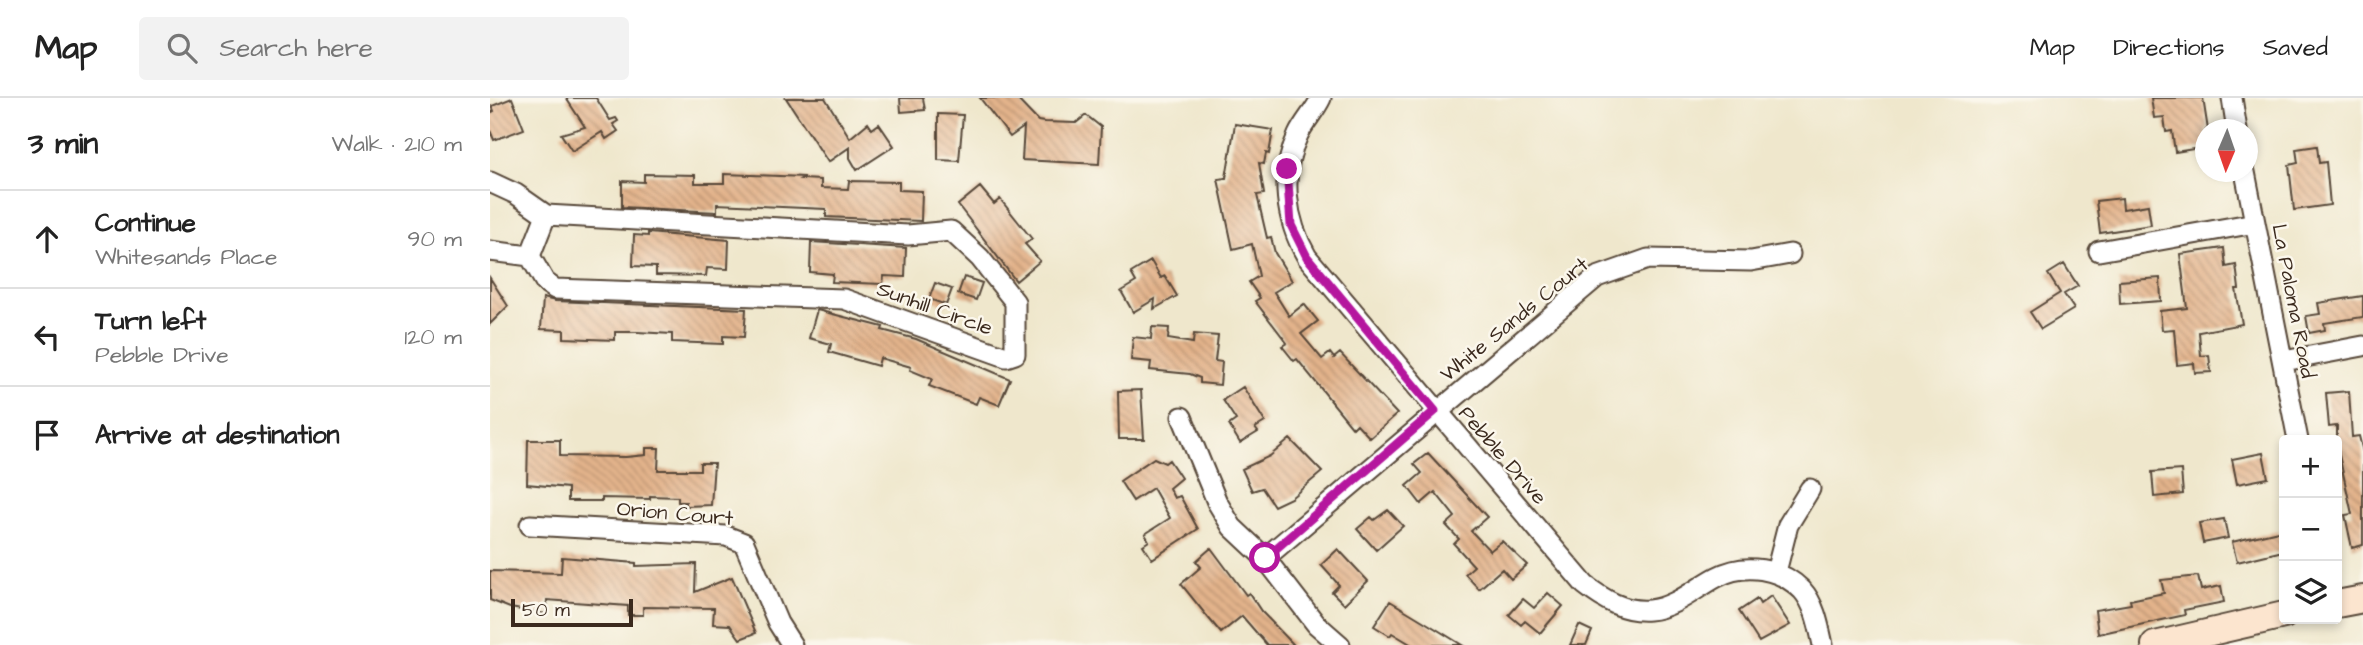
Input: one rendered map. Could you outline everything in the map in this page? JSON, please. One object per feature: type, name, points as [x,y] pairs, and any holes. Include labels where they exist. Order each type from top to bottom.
[{"type":"street","name":"Pebble Drive","points":[[1321,98],[1298,134],[1287,169],[1291,225],[1307,257],[1435,411],[1586,585],[1615,605],[1652,610],[1688,594],[1720,575],[1746,569],[1776,572]]},
{"type":"street","points":[[2231,98],[2235,119]]},
{"type":"street","points":[[490,181],[516,194],[546,215],[530,256],[490,251]]},
{"type":"street","name":"La Paloma Road","points":[[2247,182],[2297,435]]},
{"type":"street","name":"Sunhill Circle","points":[[530,256],[545,282],[555,289],[844,299],[1006,357],[1015,354],[1015,302],[980,258],[951,231],[908,235],[546,215]]},
{"type":"street","points":[[2099,251],[2255,223]]},
{"type":"street","name":"White Sands Court","points":[[1265,558],[1435,411],[1597,277],[1648,259],[1751,261],[1790,254]]},
{"type":"street","points":[[2284,362],[2363,346]]},
{"type":"street","points":[[1182,417],[1216,502],[1232,527],[1265,558],[1316,624],[1340,645]]},
{"type":"street","points":[[1810,489],[1788,525],[1776,572],[1803,591],[1817,618],[1823,645]]},
{"type":"street","name":"Orion Court","points":[[530,525],[726,536],[744,542],[778,623],[792,645]]},
{"type":"street","points":[[2342,603],[2363,599]]},
{"type":"street","points":[[2155,645],[2279,616]]},
{"type":"building","points":[[512,98],[524,129],[494,140],[490,130],[490,113],[494,111],[492,106]]},
{"type":"building","points":[[566,98],[596,98],[610,120],[616,118],[618,121],[613,124],[618,131],[606,139],[602,132],[572,151],[561,134],[585,127]]},
{"type":"building","points":[[786,98],[825,98],[850,138],[868,123],[872,129],[879,124],[894,146],[857,170],[850,158],[850,147],[828,162]]},
{"type":"building","points":[[900,98],[923,98],[925,110],[901,112]]},
{"type":"building","points":[[980,98],[1016,98],[1038,121],[1044,122],[1076,123],[1086,115],[1101,127],[1099,164],[1022,160],[1024,127],[1010,137]]},
{"type":"building","points":[[2151,98],[2203,98],[2206,119],[2195,119],[2195,149],[2175,152],[2172,131],[2166,132],[2164,117],[2154,118]]},
{"type":"building","points":[[938,114],[963,115],[959,161],[938,160]]},
{"type":"building","points":[[1235,124],[1273,130],[1269,154],[1266,153],[1264,164],[1259,163],[1264,194],[1257,195],[1267,238],[1271,237],[1275,253],[1292,281],[1274,292],[1289,316],[1304,304],[1318,321],[1301,334],[1322,359],[1330,353],[1334,358],[1340,353],[1397,414],[1370,438],[1357,424],[1353,428],[1297,359],[1294,361],[1282,346],[1287,343],[1255,301],[1260,298],[1249,282],[1259,276],[1252,244],[1233,249],[1218,179],[1226,178]]},
{"type":"building","points":[[2317,146],[2319,163],[2326,162],[2330,205],[2294,210],[2289,165],[2298,163],[2296,149]]},
{"type":"building","points":[[644,174],[695,175],[695,183],[724,183],[724,174],[805,177],[801,179],[821,180],[821,188],[848,189],[849,181],[899,182],[899,190],[922,191],[921,221],[826,217],[826,209],[717,204],[717,212],[622,207],[622,181],[644,182]]},
{"type":"building","points":[[980,187],[994,204],[1000,199],[1032,239],[1025,244],[1040,261],[1016,281],[958,205]]},
{"type":"building","points":[[2122,198],[2123,209],[2148,205],[2151,225],[2100,233],[2096,201]]},
{"type":"building","points":[[648,233],[729,240],[728,269],[707,268],[706,276],[656,275],[656,267],[633,266],[634,235],[648,236]]},
{"type":"building","points":[[811,242],[906,248],[905,277],[884,276],[883,284],[832,282],[833,274],[810,272]]},
{"type":"building","points":[[2224,248],[2226,267],[2236,265],[2239,289],[2236,289],[2242,324],[2199,332],[2201,356],[2209,355],[2211,372],[2195,373],[2194,363],[2177,365],[2174,329],[2162,330],[2160,311],[2187,308],[2180,254]]},
{"type":"building","points":[[1151,261],[1161,278],[1165,276],[1177,296],[1154,309],[1155,299],[1133,312],[1121,291],[1136,282],[1131,273]]},
{"type":"building","points":[[2064,264],[2078,286],[2064,294],[2074,309],[2041,329],[2030,312],[2060,293],[2048,274]]},
{"type":"building","points":[[964,277],[982,283],[976,300],[958,294]]},
{"type":"building","points":[[490,278],[508,306],[490,324]]},
{"type":"building","points":[[2160,278],[2161,301],[2120,304],[2119,281]]},
{"type":"building","points":[[935,283],[952,289],[946,305],[929,299]]},
{"type":"building","points":[[2363,296],[2363,317],[2324,323],[2325,330],[2309,333],[2306,316],[2320,314],[2318,303]]},
{"type":"building","points":[[543,298],[555,301],[746,309],[744,337],[723,336],[723,344],[672,342],[672,334],[637,332],[615,332],[615,340],[564,338],[564,330],[541,329]]},
{"type":"building","points":[[817,310],[883,327],[882,330],[916,339],[1010,379],[999,405],[979,397],[976,404],[929,386],[932,379],[910,370],[911,367],[880,358],[878,366],[829,352],[831,344],[809,338]]},
{"type":"building","points":[[1152,327],[1169,328],[1168,339],[1193,343],[1194,334],[1218,336],[1215,361],[1222,362],[1220,385],[1200,383],[1200,378],[1190,374],[1150,370],[1151,362],[1131,360],[1133,337],[1151,339]]},
{"type":"building","points":[[1243,387],[1265,422],[1255,428],[1258,432],[1240,443],[1229,425],[1236,420],[1223,400]]},
{"type":"building","points":[[1141,390],[1144,439],[1119,439],[1118,391]]},
{"type":"building","points":[[2349,391],[2352,437],[2359,436],[2363,452],[2363,545],[2352,548],[2345,515],[2352,514],[2342,469],[2342,435],[2337,435],[2337,426],[2329,427],[2326,393]]},
{"type":"building","points":[[1290,439],[1322,472],[1291,498],[1274,506],[1262,488],[1252,491],[1242,469],[1270,456]]},
{"type":"building","points":[[528,440],[560,440],[560,456],[626,457],[646,455],[646,448],[659,448],[658,470],[700,470],[700,463],[714,463],[711,505],[686,506],[686,502],[678,502],[678,497],[650,496],[650,499],[602,498],[602,501],[568,501],[568,488],[527,484]]},
{"type":"building","points":[[1428,453],[1487,517],[1471,531],[1490,551],[1502,541],[1527,565],[1511,579],[1502,569],[1479,589],[1465,574],[1474,566],[1454,544],[1459,539],[1446,525],[1455,517],[1435,492],[1421,504],[1407,486],[1422,473],[1414,464]]},
{"type":"building","points":[[2263,453],[2268,478],[2237,484],[2232,459]]},
{"type":"building","points":[[1154,458],[1165,463],[1169,460],[1181,478],[1169,488],[1174,498],[1180,496],[1198,529],[1152,559],[1143,545],[1149,541],[1145,534],[1170,518],[1153,488],[1133,501],[1120,481]]},
{"type":"building","points":[[2181,470],[2183,494],[2154,497],[2152,472]]},
{"type":"building","points":[[1388,510],[1403,526],[1376,550],[1357,529],[1371,517],[1374,520]]},
{"type":"building","points":[[2224,519],[2228,538],[2203,543],[2199,523]]},
{"type":"building","points":[[2278,531],[2279,552],[2237,562],[2232,542]]},
{"type":"building","points":[[1211,548],[1246,595],[1249,593],[1261,611],[1294,645],[1267,645],[1242,616],[1221,633],[1181,584],[1201,567],[1196,561]]},
{"type":"building","points":[[1338,549],[1368,581],[1344,604],[1332,592],[1339,585],[1321,565]]},
{"type":"building","points":[[562,557],[636,563],[636,566],[696,564],[695,592],[732,577],[756,633],[740,639],[730,625],[713,624],[714,608],[643,607],[643,615],[628,615],[628,606],[547,600],[546,614],[510,608],[490,600],[490,571],[561,573]]},
{"type":"building","points":[[2198,576],[2201,590],[2221,586],[2224,602],[2184,610],[2185,615],[2098,634],[2095,610],[2131,604],[2130,600],[2164,593],[2161,580]]},
{"type":"building","points":[[1548,593],[1563,606],[1540,633],[1525,621],[1521,625],[1509,615],[1523,599],[1534,608]]},
{"type":"building","points":[[1771,596],[1790,625],[1759,642],[1739,611],[1757,599],[1760,604]]},
{"type":"building","points":[[1390,601],[1462,645],[1412,645],[1392,633],[1390,636],[1374,626]]},
{"type":"building","points":[[1579,625],[1592,631],[1586,645],[1570,645]]},
{"type":"route","points":[[1265,558],[1435,411],[1307,257],[1291,225],[1287,169]]}]
